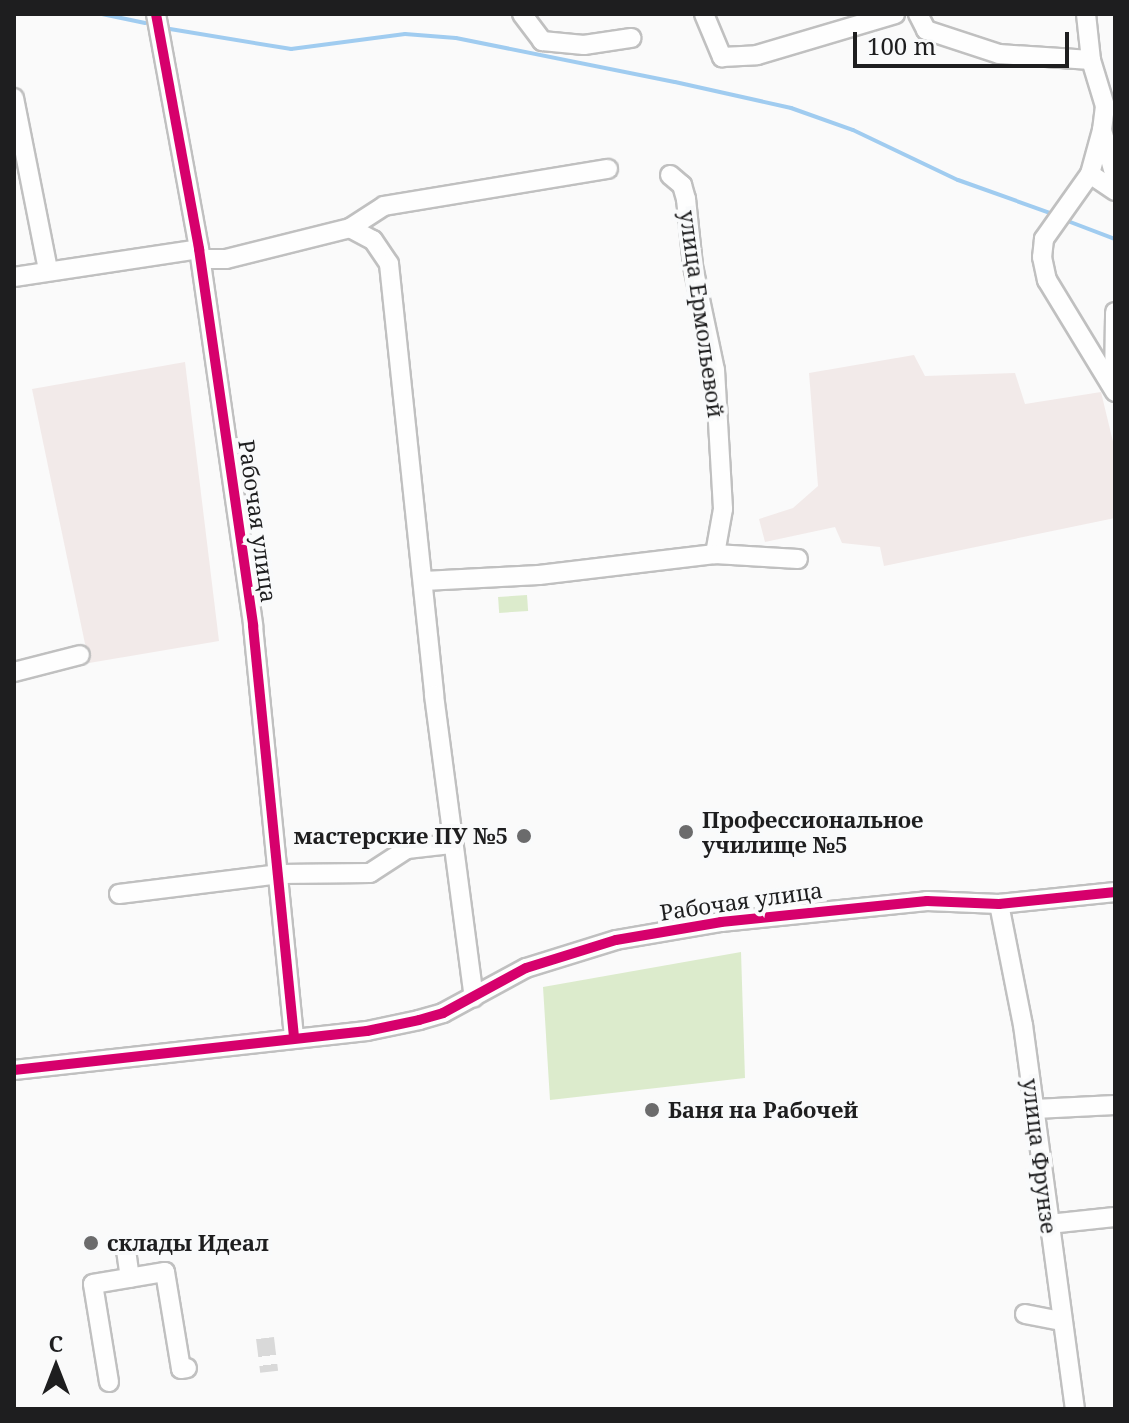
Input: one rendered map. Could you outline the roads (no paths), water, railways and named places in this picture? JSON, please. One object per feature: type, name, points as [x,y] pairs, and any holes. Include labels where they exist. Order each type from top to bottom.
[{"type":"street","name":"Рабочая улица","points":[[156,14],[200,254],[253,626],[294,1036]]},
{"type":"street","points":[[522,14],[542,41],[584,45],[631,38]]},
{"type":"street","points":[[704,14],[722,57],[757,55],[895,14]]},
{"type":"street","points":[[918,14],[926,30],[999,54],[1091,60]]},
{"type":"street","points":[[1086,14],[1091,60],[1105,106],[1102,130],[1090,174],[1053,226],[1042,257],[1047,280],[1115,392]]},
{"type":"street","points":[[14,98],[48,270]]},
{"type":"street","points":[[1102,130],[1115,177]]},
{"type":"street","points":[[14,277],[48,270],[200,254],[226,259],[350,228],[384,206],[608,169]]},
{"type":"street","points":[[1090,174],[1115,191]]},
{"type":"street","name":"улица Ермольевой","points":[[670,175],[682,185],[686,199],[693,266],[715,370],[723,509],[715,554]]},
{"type":"street","points":[[350,228],[373,240],[389,264],[451,844],[474,997]]},
{"type":"street","points":[[1115,312],[1115,392]]},
{"type":"street","points":[[424,581],[539,575],[715,554],[798,559]]},
{"type":"street","points":[[14,672],[80,655]]},
{"type":"street","points":[[119,894],[280,874],[370,873],[407,849],[451,844]]},
{"type":"street","name":"Рабочая улица","points":[[14,1070],[419,1020],[474,997],[526,968],[616,940],[835,908],[927,901],[999,904],[1115,892]]},
{"type":"street","name":"улица Фрунзе","points":[[999,904],[1035,1109],[1075,1409]]},
{"type":"street","points":[[1035,1109],[1115,1105]]},
{"type":"street","points":[[1049,1224],[1115,1217]]},
{"type":"street","points":[[126,1250],[130,1278]]},
{"type":"street","points":[[109,1382],[93,1284],[165,1272],[181,1369],[187,1368]]},
{"type":"street","points":[[1025,1314],[1062,1321]]},
{"type":"waterway","points":[[102,14],[145,23]]},
{"type":"waterway","points":[[170,29],[291,49],[405,34],[456,38],[675,82],[791,108],[853,130],[958,180],[1053,214]]},
{"type":"waterway","points":[[1065,220],[1115,239]]},
{"type":"tunnel","points":[[265,1338],[269,1372]]},
{"type":"place","name":"Профессиональное училище №5","points":[[686,832]]},
{"type":"place","name":"мастерские ПУ №5","points":[[524,836]]},
{"type":"place","name":"Баня на Рабочей","points":[[652,1110]]},
{"type":"place","name":"склады Идеал","points":[[91,1243]]}]
